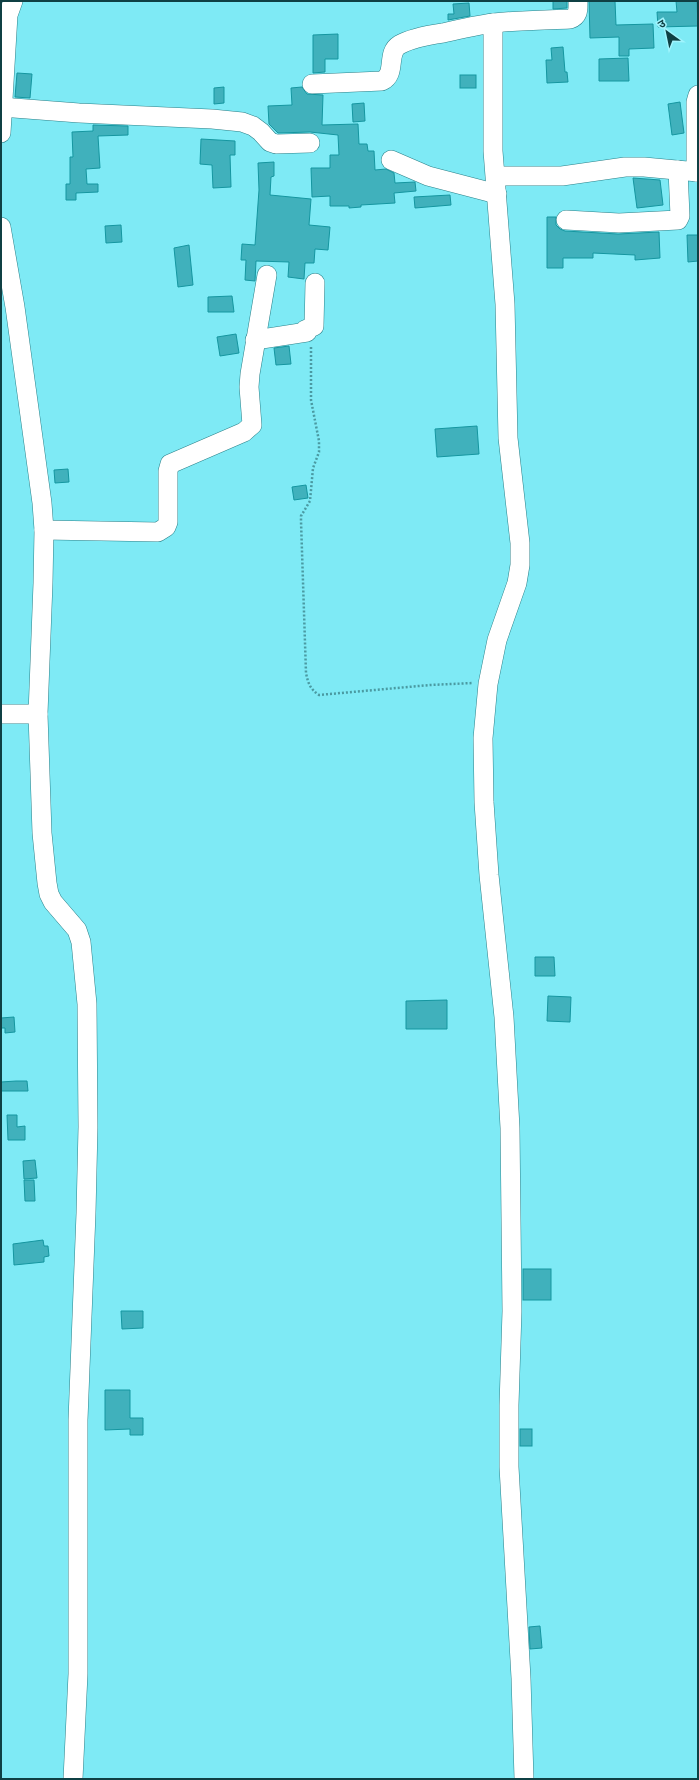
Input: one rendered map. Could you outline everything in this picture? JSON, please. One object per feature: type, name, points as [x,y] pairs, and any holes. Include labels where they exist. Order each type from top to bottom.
[{"type":"street","points":[[1,133],[1,107],[8,15],[13,1]]},
{"type":"street","points":[[312,84],[382,82],[390,74],[394,52],[396,47],[401,44],[432,35],[493,23],[570,19],[578,14],[578,1]]},
{"type":"street","points":[[493,23],[493,152],[505,304],[508,438],[520,543],[520,565],[517,583],[498,640],[488,684],[483,738],[484,802],[489,875],[504,1018],[510,1128],[512,1311],[509,1467],[521,1686],[524,1779]]},
{"type":"street","points":[[566,220],[619,223],[678,220],[691,172],[696,102],[698,95]]},
{"type":"street","points":[[1,107],[79,114],[212,119],[242,122],[254,126],[270,142],[276,144],[310,143]]},
{"type":"street","points":[[391,160],[428,176],[496,185],[625,167],[644,167],[691,172]]},
{"type":"street","points":[[1,227],[29,405],[42,502],[44,530],[38,714],[42,833],[47,883],[49,894],[53,902],[78,930],[81,942],[87,1004],[88,1135],[78,1420],[78,1674],[73,1779]]},
{"type":"street","points":[[44,530],[158,532],[166,527],[168,522],[168,471],[170,464],[244,432],[252,425],[249,387],[266,274]]},
{"type":"street","points":[[255,340],[307,332],[305,330],[314,326],[315,282]]},
{"type":"street","points":[[1,714],[38,714]]},
{"type":"path","points":[[305,330],[310,341],[312,352],[311,400],[312,412],[319,441],[318,452],[313,468],[310,501],[301,516],[306,673],[308,683],[312,691],[319,695],[463,683],[488,684]]},
{"type":"building","points":[[553,1],[567,1],[567,8],[553,9]]},
{"type":"building","points":[[589,1],[615,1],[616,25],[653,24],[654,48],[629,49],[629,56],[619,56],[619,37],[590,38]]},
{"type":"building","points":[[676,1],[697,1],[698,26],[658,27],[657,12],[677,12]]},
{"type":"building","points":[[469,3],[470,16],[448,20],[448,14],[454,14],[453,4]]},
{"type":"building","points":[[338,34],[338,59],[325,59],[325,72],[313,73],[313,35]]},
{"type":"building","points":[[563,47],[565,72],[567,72],[568,82],[547,83],[546,60],[552,60],[551,48]]},
{"type":"building","points":[[628,58],[629,81],[599,81],[599,59]]},
{"type":"building","points":[[17,73],[32,74],[30,98],[15,97]]},
{"type":"building","points":[[460,75],[476,75],[476,88],[460,88]]},
{"type":"building","points":[[224,87],[224,103],[214,104],[214,88]]},
{"type":"building","points":[[302,87],[307,94],[323,95],[322,125],[358,124],[359,144],[367,144],[368,151],[374,151],[375,170],[386,169],[394,173],[395,183],[415,182],[416,191],[394,193],[395,203],[361,205],[361,207],[349,208],[349,206],[330,206],[330,196],[312,197],[311,168],[330,168],[330,155],[339,155],[338,135],[310,132],[278,133],[269,124],[268,106],[292,105],[291,88]]},
{"type":"building","points":[[680,102],[684,133],[672,135],[668,104]]},
{"type":"building","points":[[364,103],[365,121],[353,122],[352,104]]},
{"type":"building","points":[[93,125],[128,126],[128,135],[98,136],[100,168],[86,169],[87,184],[98,184],[98,192],[76,193],[76,200],[66,200],[66,184],[70,184],[70,157],[73,157],[72,132],[93,131]]},
{"type":"building","points":[[201,139],[235,141],[235,155],[230,155],[231,187],[213,188],[212,165],[200,164]]},
{"type":"building","points":[[274,162],[274,176],[271,177],[270,195],[311,199],[309,225],[330,227],[328,250],[315,249],[314,263],[305,263],[304,279],[288,277],[289,262],[256,261],[255,281],[245,280],[246,260],[241,260],[242,244],[255,245],[259,190],[258,163]]},
{"type":"building","points":[[633,178],[660,180],[663,205],[637,208]]},
{"type":"building","points":[[450,195],[451,205],[415,208],[414,197]]},
{"type":"building","points":[[547,217],[556,217],[556,225],[565,231],[618,234],[659,232],[660,258],[635,260],[635,255],[593,253],[593,258],[563,258],[563,268],[547,268]]},
{"type":"building","points":[[121,225],[122,242],[106,243],[105,226]]},
{"type":"building","points":[[687,235],[698,235],[698,261],[688,262]]},
{"type":"building","points":[[189,245],[193,285],[178,287],[174,248]]},
{"type":"building","points":[[232,296],[234,312],[208,312],[208,297]]},
{"type":"building","points":[[236,334],[239,353],[220,356],[217,337]]},
{"type":"building","points":[[289,346],[291,364],[276,365],[274,348]]},
{"type":"building","points":[[477,426],[479,454],[437,457],[435,429]]},
{"type":"building","points":[[68,469],[69,482],[55,483],[54,470]]},
{"type":"building","points":[[306,485],[308,498],[294,500],[292,487]]},
{"type":"building","points":[[535,957],[554,957],[555,976],[535,976]]},
{"type":"building","points":[[548,996],[571,997],[570,1022],[547,1021]]},
{"type":"building","points":[[447,1000],[447,1029],[406,1029],[406,1001]]},
{"type":"building","points":[[14,1017],[15,1032],[5,1033],[5,1028],[1,1028],[1,1018]]},
{"type":"building","points":[[27,1081],[28,1091],[1,1091],[1,1082]]},
{"type":"building","points":[[7,1115],[17,1115],[17,1127],[25,1126],[25,1140],[8,1140]]},
{"type":"building","points":[[35,1160],[37,1178],[24,1179],[23,1161]]},
{"type":"building","points":[[24,1180],[34,1180],[35,1201],[25,1201]]},
{"type":"building","points":[[43,1240],[44,1246],[48,1246],[49,1256],[44,1257],[44,1262],[14,1265],[13,1244]]},
{"type":"building","points":[[523,1269],[551,1269],[551,1300],[523,1300]]},
{"type":"building","points":[[121,1311],[143,1311],[143,1328],[122,1329]]},
{"type":"building","points":[[105,1390],[130,1390],[130,1418],[143,1418],[143,1435],[130,1435],[130,1429],[105,1430]]},
{"type":"building","points":[[520,1429],[532,1429],[532,1446],[520,1446]]},
{"type":"building","points":[[540,1626],[542,1648],[530,1649],[529,1627]]}]
